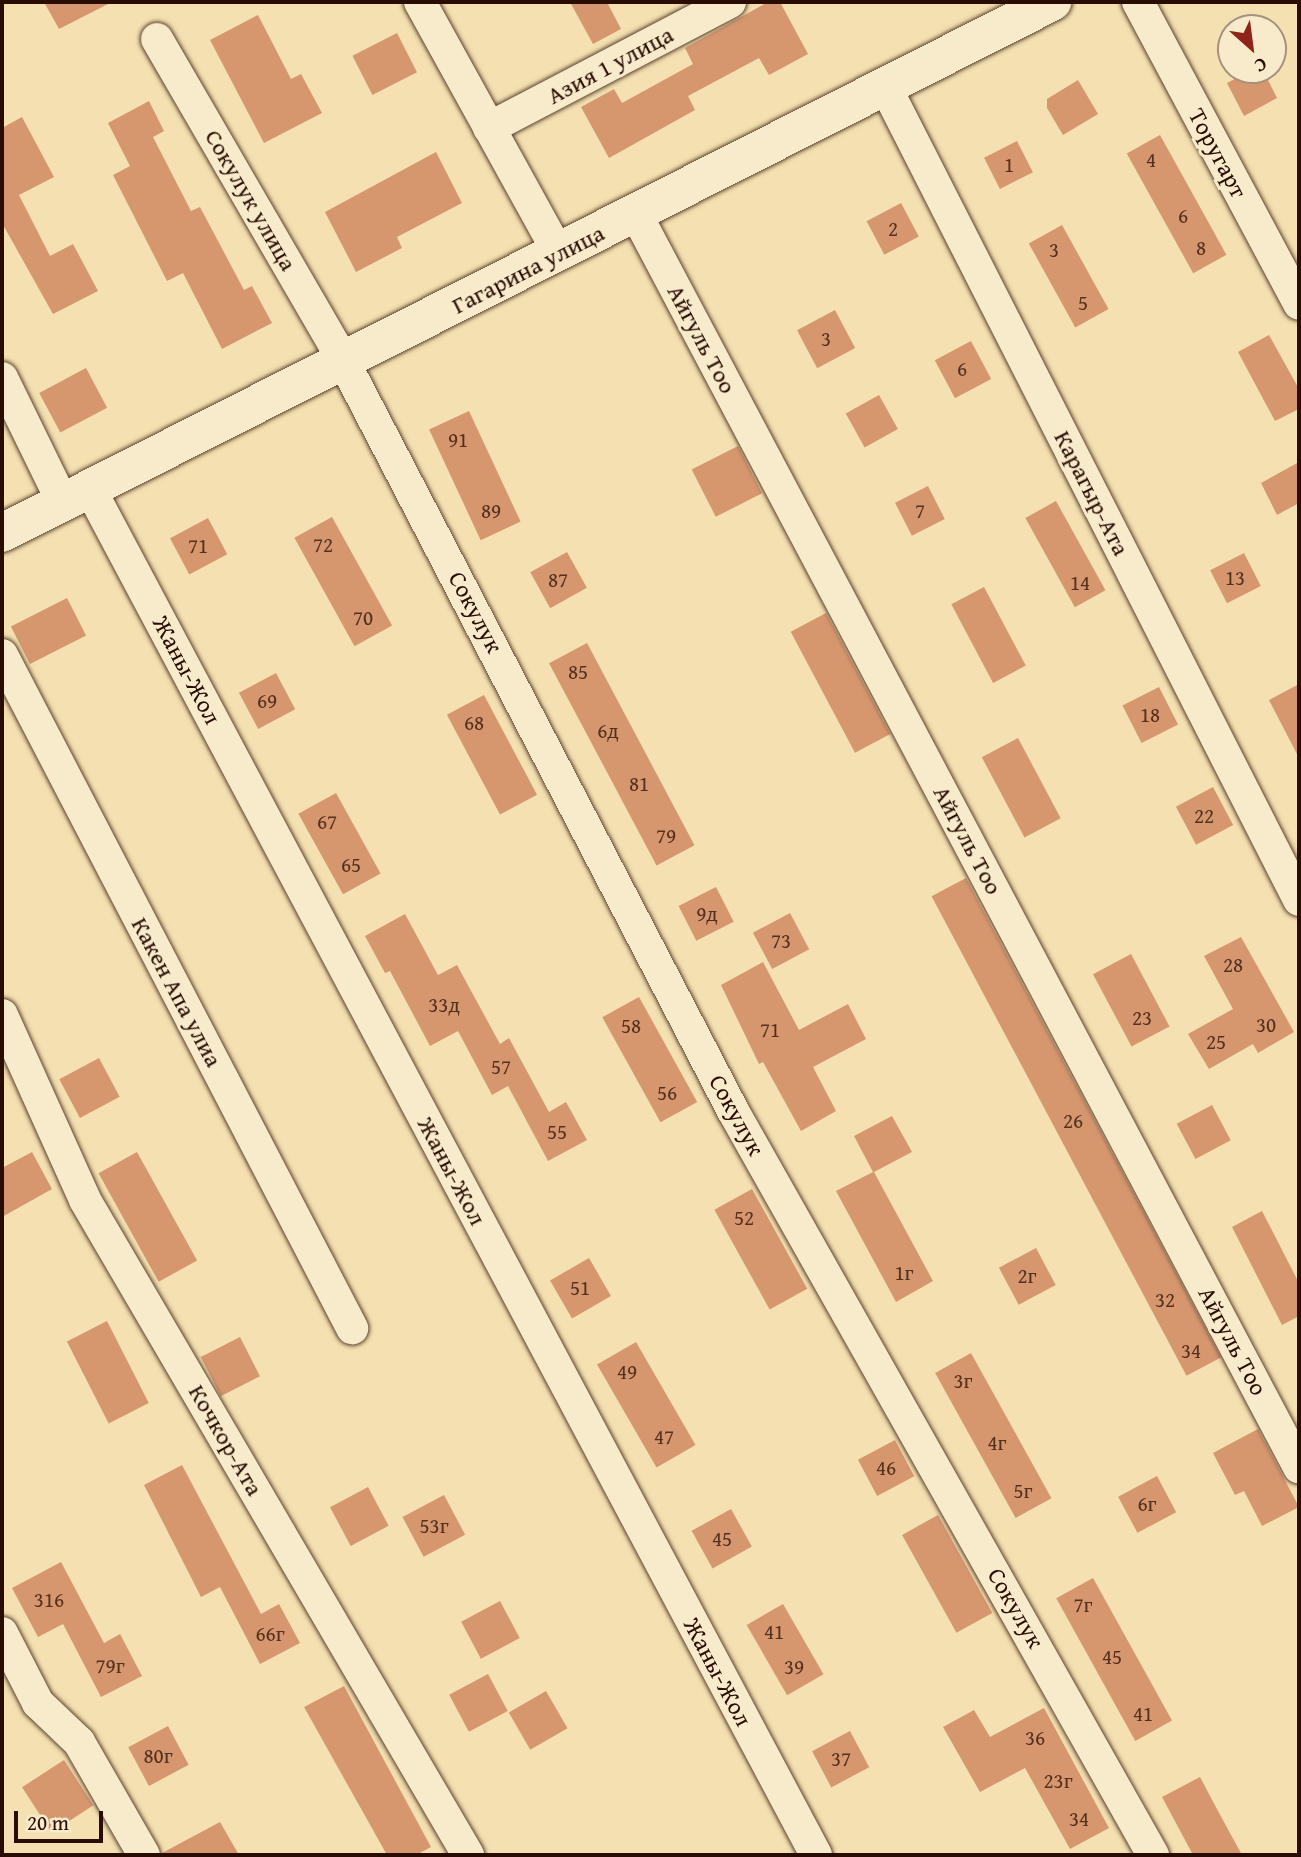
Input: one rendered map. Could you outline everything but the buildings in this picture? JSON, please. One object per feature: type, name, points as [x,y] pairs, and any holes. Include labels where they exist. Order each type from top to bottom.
[{"type":"main road","name":"Гагарина улица","points":[[2,533],[559,254],[1052,2]]},
{"type":"street","points":[[420,2],[559,254]]},
{"type":"street","name":"Азия 1 улица","points":[[489,128],[730,2]]},
{"type":"street","name":"Торугарт","points":[[1138,2],[1299,304]]},
{"type":"street","name":"Сокулук улица","points":[[157,39],[344,362]]},
{"type":"street","name":"Карагыр-Ата","points":[[885,86],[1299,900]]},
{"type":"street","name":"Айгуль Тоо","points":[[636,214],[1299,1467]]},
{"type":"street","name":"Сокулук","points":[[344,362],[732,1109],[1153,1855]]},
{"type":"street","name":"Жаны-Жол","points":[[2,378],[76,494],[816,1855]]},
{"type":"street","name":"Какен Апа улиа","points":[[2,655],[352,1328]]},
{"type":"street","name":"Кочкор-Ата","points":[[2,1015],[85,1200],[468,1855]]},
{"type":"street","points":[[2,1633],[38,1703],[79,1742],[144,1855]]}]
